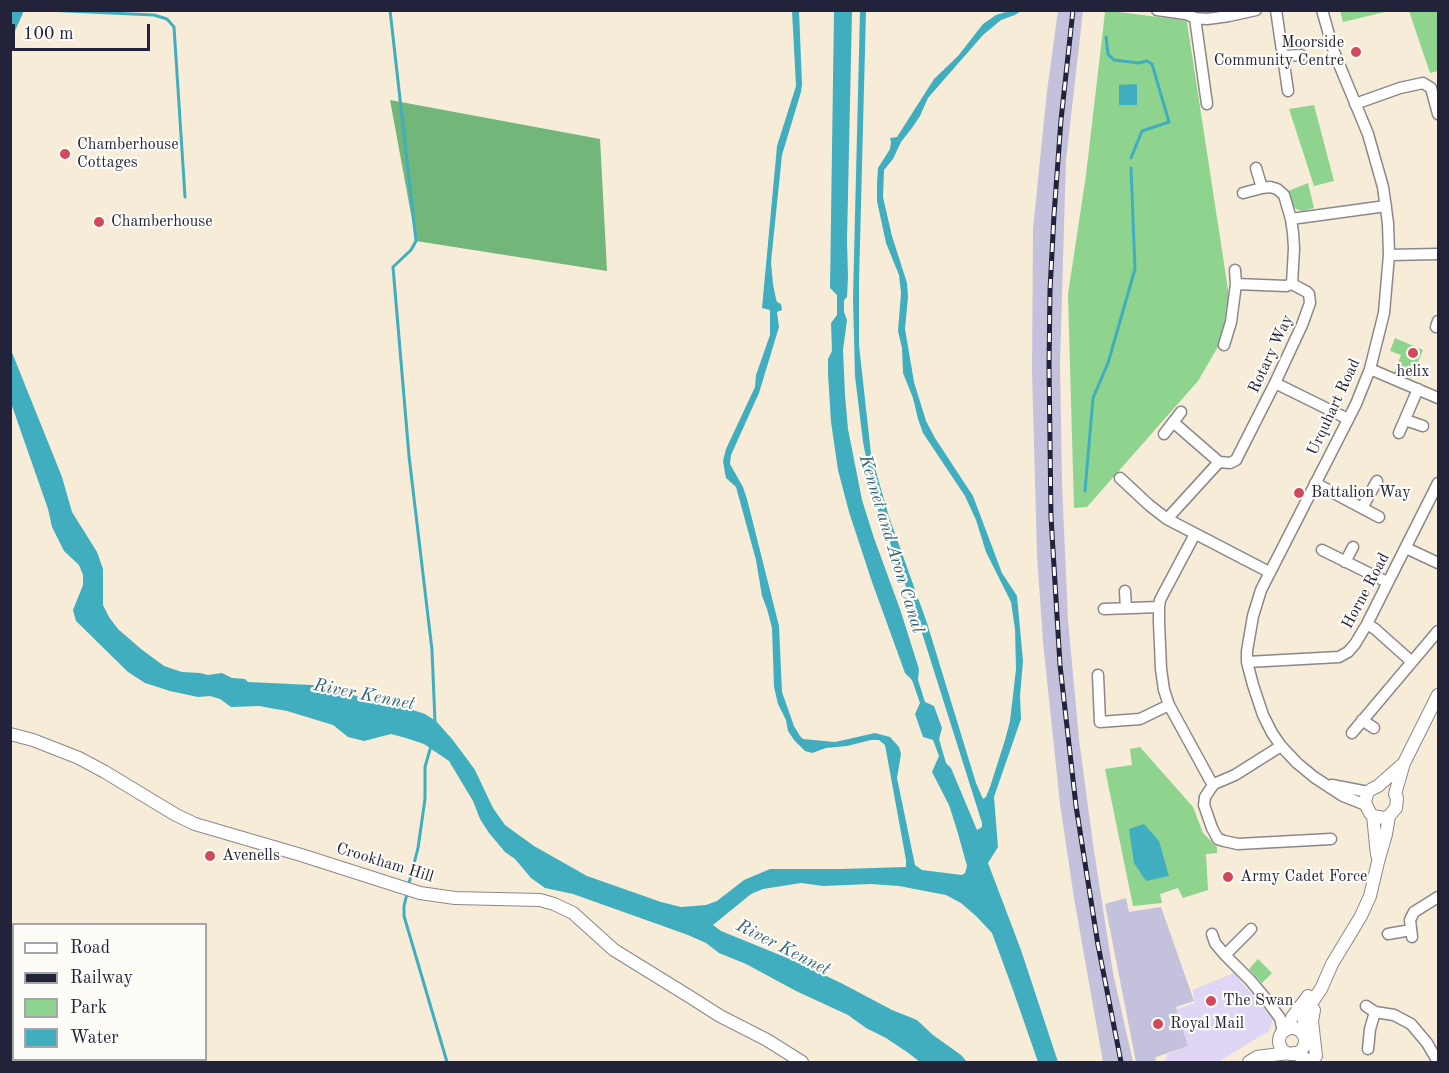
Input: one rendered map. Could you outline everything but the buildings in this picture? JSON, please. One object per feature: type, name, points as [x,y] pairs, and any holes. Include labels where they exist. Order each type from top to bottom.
[{"type":"street","points":[[1157,10],[1206,19],[1256,10]]},
{"type":"street","points":[[1276,10],[1288,91]]},
{"type":"street","name":"Urquhart Road","points":[[1322,10],[1327,33],[1377,162],[1388,223],[1389,255],[1384,313],[1370,369],[1356,404],[1261,590],[1253,616],[1247,662],[1263,716],[1281,746],[1303,768],[1343,796],[1371,800]]},
{"type":"street","points":[[1194,18],[1207,104]]},
{"type":"street","points":[[1284,56],[1300,55]]},
{"type":"street","points":[[1355,104],[1401,88],[1424,83],[1431,88],[1438,114]]},
{"type":"street","points":[[1256,168],[1262,188]]},
{"type":"street","points":[[1236,284],[1286,286],[1292,284],[1294,248],[1291,219],[1284,195],[1274,188],[1262,188],[1243,193]]},
{"type":"street","points":[[1291,219],[1386,206]]},
{"type":"street","points":[[1389,255],[1438,254]]},
{"type":"street","points":[[1224,345],[1231,322],[1236,284],[1234,270]]},
{"type":"street","name":"Rotary Way","points":[[1167,519],[1219,462],[1230,463],[1236,460],[1275,383],[1310,303],[1309,294],[1292,284]]},
{"type":"street","points":[[1370,369],[1438,398]]},
{"type":"street","points":[[1275,383],[1348,419]]},
{"type":"street","points":[[1399,433],[1418,389]]},
{"type":"street","points":[[1164,434],[1181,412]]},
{"type":"street","points":[[1405,420],[1423,426]]},
{"type":"street","points":[[1173,422],[1219,462]]},
{"type":"street","points":[[1120,478],[1167,519],[1269,572]]},
{"type":"street","points":[[1362,508],[1377,481]]},
{"type":"street","points":[[1315,483],[1379,517]]},
{"type":"street","name":"Horne Road","points":[[1247,662],[1339,657],[1352,648],[1367,624],[1438,483]]},
{"type":"street","points":[[1195,534],[1163,594],[1159,607],[1162,681],[1169,705],[1205,772],[1214,784]]},
{"type":"street","points":[[1345,561],[1353,547]]},
{"type":"street","points":[[1406,548],[1438,563]]},
{"type":"street","points":[[1322,550],[1387,582]]},
{"type":"street","points":[[1125,591],[1126,608]]},
{"type":"street","points":[[1104,609],[1159,607]]},
{"type":"street","points":[[1367,624],[1376,629],[1412,662]]},
{"type":"street","points":[[1352,734],[1438,631]]},
{"type":"street","points":[[1098,675],[1100,722],[1140,718],[1169,705]]},
{"type":"street","points":[[1286,1042],[1293,1016],[1332,964],[1366,906],[1389,816],[1396,808],[1395,794],[1404,763],[1438,695]]},
{"type":"street","points":[[1362,720],[1374,728]]},
{"type":"street","points":[[1119,721],[1119,734]]},
{"type":"street","name":"Crookham Hill","points":[[10,734],[33,740],[79,758],[195,824],[420,893],[455,898],[540,900],[560,906],[573,913],[614,950],[704,1006],[802,1062]]},
{"type":"street","points":[[1281,746],[1234,775],[1214,784],[1205,797],[1204,805],[1212,828],[1218,839],[1238,844],[1331,839]]},
{"type":"street","points":[[1378,862],[1371,800],[1404,763]]},
{"type":"street","points":[[1371,800],[1386,787],[1395,794]]},
{"type":"street","points":[[1371,800],[1378,818],[1389,816]]},
{"type":"street","points":[[1319,840],[1319,853]]},
{"type":"street","points":[[1388,934],[1412,933],[1410,920],[1414,912],[1438,897]]},
{"type":"street","points":[[1225,955],[1251,929]]},
{"type":"street","points":[[1212,934],[1215,943],[1250,980],[1280,1018],[1286,1042],[1316,1060]]},
{"type":"street","points":[[1316,1060],[1312,1022],[1321,989],[1332,964]]},
{"type":"street","points":[[1286,1042],[1301,1050],[1304,1039],[1304,1020],[1308,1008],[1321,989]]},
{"type":"street","points":[[1368,1049],[1371,1029],[1370,1009],[1394,1015],[1411,1024],[1427,1043],[1434,1061]]},
{"type":"street","points":[[1253,1060],[1286,1042],[1293,1028],[1297,1029],[1316,1060]]},
{"type":"shaded area","points":[[1058,11],[1083,11],[1066,160],[1060,364],[1068,620],[1079,739],[1093,844],[1113,973],[1133,1062],[1103,1062],[1060,804],[1043,642],[1037,555],[1032,371],[1033,229],[1047,91]]},
{"type":"shaded area","points":[[1126,898],[1129,912],[1161,907],[1194,1001],[1176,1007],[1188,1046],[1156,1057],[1155,1062],[1136,1062],[1105,904]]},
{"type":"shaded area","points":[[1234,973],[1273,1019],[1269,1031],[1218,1062],[1164,1062],[1168,1054],[1187,1046],[1175,1010],[1195,1003],[1193,990]]},
{"type":"green space","points":[[1340,10],[1389,10],[1389,11],[1343,22]]},
{"type":"green space","points":[[1409,11],[1438,11],[1438,71],[1430,73]]},
{"type":"green space","points":[[1105,12],[1187,22],[1229,296],[1222,340],[1198,381],[1087,507],[1074,508],[1068,294],[1086,175]]},
{"type":"green space","points":[[390,100],[600,139],[607,271],[416,241]]},
{"type":"green space","points":[[1314,105],[1334,181],[1314,186],[1289,109]]},
{"type":"green space","points":[[1308,183],[1314,208],[1302,211],[1296,209],[1292,205],[1288,191]]},
{"type":"green space","points":[[1395,338],[1423,350],[1411,379],[1394,373],[1401,355],[1390,351]]},
{"type":"green space","points":[[1140,747],[1193,807],[1203,833],[1217,847],[1217,853],[1206,854],[1208,890],[1183,898],[1178,888],[1160,894],[1162,903],[1133,906],[1105,769],[1132,765],[1130,749]]},
{"type":"green space","points":[[11,937],[12,1061],[55,1062],[11,1062]]},
{"type":"green space","points":[[1258,959],[1272,973],[1262,983],[1249,969]]},
{"type":"water","points":[[11,10],[23,11],[23,13],[11,40]]},
{"type":"water","name":"Kennet and Avon Canal","points":[[792,11],[799,11],[802,84],[782,155],[771,262],[776,299],[781,304],[782,310],[777,312],[779,327],[759,393],[731,455],[730,464],[747,499],[779,626],[782,692],[794,726],[803,739],[835,742],[875,733],[890,737],[899,747],[901,754],[897,778],[915,865],[922,870],[962,875],[967,866],[957,830],[949,805],[932,772],[939,756],[933,740],[923,737],[915,714],[920,703],[912,680],[905,673],[872,582],[838,470],[831,422],[828,374],[828,359],[832,351],[831,323],[837,315],[837,295],[830,288],[834,11],[852,11],[848,277],[847,297],[844,300],[847,320],[843,350],[848,429],[862,500],[919,669],[918,680],[925,702],[934,706],[942,728],[939,739],[946,763],[951,768],[977,830],[982,827],[982,823],[916,614],[875,502],[863,442],[855,376],[853,298],[860,11],[866,11],[859,345],[871,454],[889,517],[927,623],[976,783],[983,799],[990,787],[1010,721],[1016,669],[1015,629],[1011,602],[986,552],[976,520],[965,496],[923,433],[903,373],[902,348],[898,331],[901,293],[899,275],[886,243],[877,201],[877,184],[878,168],[890,149],[890,138],[897,137],[934,79],[958,56],[983,24],[996,15],[1009,11],[1021,11],[1001,20],[983,35],[928,98],[920,116],[884,170],[883,197],[892,236],[907,283],[905,329],[914,382],[926,421],[973,496],[1002,573],[1017,596],[1023,661],[1021,719],[994,797],[998,847],[988,863],[1021,950],[1058,1062],[1038,1062],[992,933],[961,903],[946,895],[899,886],[871,884],[823,886],[801,883],[763,889],[751,894],[713,925],[721,931],[797,962],[892,1010],[917,1020],[967,1062],[920,1062],[848,1015],[719,953],[706,943],[573,894],[545,888],[531,878],[489,833],[449,761],[424,744],[391,734],[364,741],[348,737],[333,725],[287,711],[259,706],[231,707],[220,699],[210,696],[198,697],[145,683],[128,672],[76,621],[73,610],[83,585],[83,575],[79,565],[64,551],[52,527],[48,509],[11,403],[11,350],[62,477],[72,512],[97,552],[103,569],[103,605],[118,629],[164,666],[182,672],[208,675],[222,673],[232,678],[245,679],[248,682],[312,685],[339,690],[385,706],[397,705],[425,714],[436,721],[475,770],[493,808],[505,825],[534,846],[587,876],[661,902],[681,907],[706,905],[717,901],[744,880],[770,869],[906,867],[885,745],[879,740],[871,740],[826,748],[812,753],[805,751],[788,731],[774,687],[772,628],[762,596],[756,560],[736,487],[726,478],[723,461],[726,449],[755,387],[756,375],[770,335],[770,310],[762,308],[777,146],[796,86]]},
{"type":"water","points":[[1137,84],[1137,105],[1119,105],[1119,85]]},
{"type":"water","points":[[1144,824],[1159,841],[1169,876],[1146,881],[1134,863],[1129,829]]},
{"type":"waterway","points":[[46,10],[154,15],[167,19],[174,27],[185,197]]},
{"type":"waterway","points":[[390,10],[416,241],[411,250],[393,267],[409,456],[432,650],[435,722]]},
{"type":"waterway","points":[[1106,37],[1108,54],[1114,60],[1139,63],[1147,61],[1152,64],[1169,122],[1142,131],[1131,158]]},
{"type":"waterway","points":[[1085,491],[1093,398],[1108,363],[1135,269],[1131,168]]},
{"type":"waterway","points":[[408,887],[418,848],[425,799],[425,767],[431,746]]},
{"type":"waterway","points":[[407,894],[404,916],[447,1062]]},
{"type":"railway","points":[[1073,10],[1061,120],[1050,290],[1051,517],[1060,665],[1076,806],[1098,945],[1121,1062]]},
{"type":"place","name":"Moorside Community Centre","points":[[1356,52]]},
{"type":"place","name":"Chamberhouse Cottages","points":[[65,154]]},
{"type":"place","name":"Chamberhouse","points":[[99,222]]},
{"type":"place","name":"helix","points":[[1413,353]]},
{"type":"place","name":"Battalion Way","points":[[1299,493]]},
{"type":"place","name":"Avenells","points":[[210,856]]},
{"type":"place","name":"Army Cadet Force","points":[[1228,877]]},
{"type":"place","name":"The Swan","points":[[1211,1001]]},
{"type":"place","name":"Royal Mail","points":[[1158,1024]]},
{"type":"water label","name":"River Kennet","points":[[364,695]]},
{"type":"water label","name":"River Kennet","points":[[783,948]]}]
